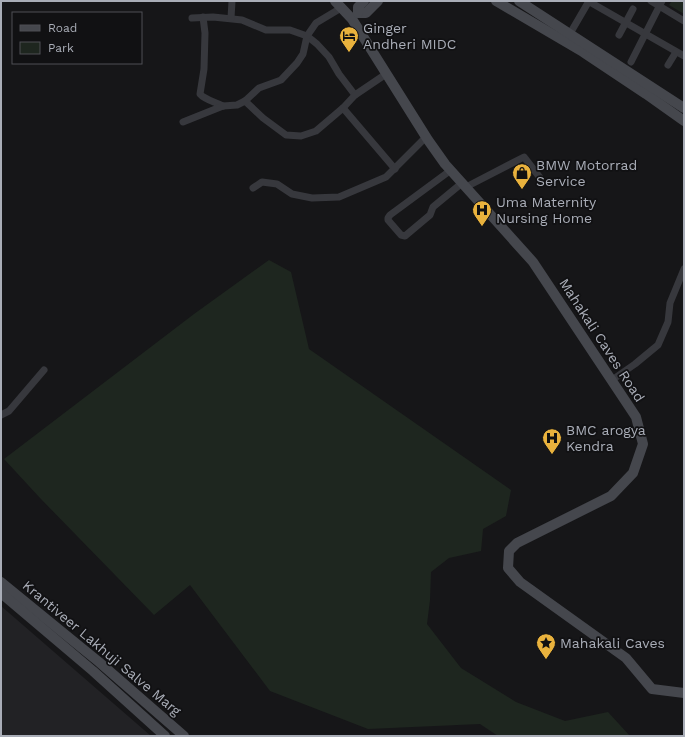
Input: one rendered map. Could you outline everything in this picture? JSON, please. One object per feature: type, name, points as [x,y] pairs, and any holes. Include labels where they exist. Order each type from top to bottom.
[{"type":"main road","points":[[355,16],[358,7],[364,1]]},
{"type":"main road","points":[[355,16],[366,13],[378,1]]},
{"type":"main road","points":[[496,1],[568,38],[683,103]]},
{"type":"main road","points":[[519,1],[684,121]]},
{"type":"main road","name":"Mahakali Caves Road","points":[[338,5],[355,16],[386,74],[426,137],[451,170],[533,262],[636,417],[643,444],[633,473],[611,496],[517,543],[509,551],[508,568],[520,582],[626,658],[652,689],[684,693]]},
{"type":"main road","name":"Krantiveer Lakhuji Salve Marg","points":[[1,582],[99,662],[184,736]]},
{"type":"main road","name":"Krantiveer Lakhuji Salve Marg","points":[[1,593],[165,736]]},
{"type":"main road","points":[[92,671],[99,662]]},
{"type":"street","points":[[231,18],[232,1]]},
{"type":"street","points":[[568,38],[588,1],[681,53],[668,65]]},
{"type":"street","points":[[651,1],[661,4],[684,21]]},
{"type":"street","points":[[632,62],[661,4]]},
{"type":"street","points":[[183,122],[222,106],[237,105],[245,101],[259,88],[281,80],[297,63],[303,54],[307,36],[316,23],[338,5]]},
{"type":"street","points":[[619,34],[633,9]]},
{"type":"street","points":[[203,17],[205,33],[204,68],[200,94],[222,106]]},
{"type":"street","points":[[192,18],[231,18],[242,20],[266,30],[290,30],[307,36],[329,57],[339,74],[355,95]]},
{"type":"street","points":[[245,101],[263,118],[286,135],[301,136],[316,131],[343,108],[355,95],[386,74]]},
{"type":"street","points":[[673,113],[683,103]]},
{"type":"street","points":[[343,108],[394,169]]},
{"type":"street","points":[[254,188],[262,182],[277,184],[292,194],[312,198],[339,197],[386,177],[426,137]]},
{"type":"street","points":[[451,170],[390,215],[388,220],[401,235],[405,236],[430,215],[433,207],[464,185],[524,157],[541,179]]},
{"type":"street","points":[[612,380],[658,345],[668,322],[670,303],[684,269]]},
{"type":"street","points":[[1,416],[9,411],[44,370]]},
{"type":"shaded area","points":[[1,606],[151,736],[1,736]]},
{"type":"green space","points":[[672,1],[684,1],[684,14],[669,5]]},
{"type":"green space","points":[[269,260],[291,272],[309,349],[511,490],[506,516],[483,529],[481,551],[449,558],[431,572],[427,624],[461,668],[516,702],[565,721],[608,712],[630,736],[498,736],[480,724],[368,729],[270,691],[190,585],[154,615],[4,459],[194,314]]},
{"type":"place","name":"Ginger Andheri MIDC","points":[[349,53]]},
{"type":"place","name":"BMW Motorrad Service","points":[[522,190]]},
{"type":"place","name":"Uma Maternity Nursing Home","points":[[482,227]]},
{"type":"place","name":"BMC arogya Kendra","points":[[552,455]]},
{"type":"place","name":"Mahakali Caves","points":[[546,660]]}]
